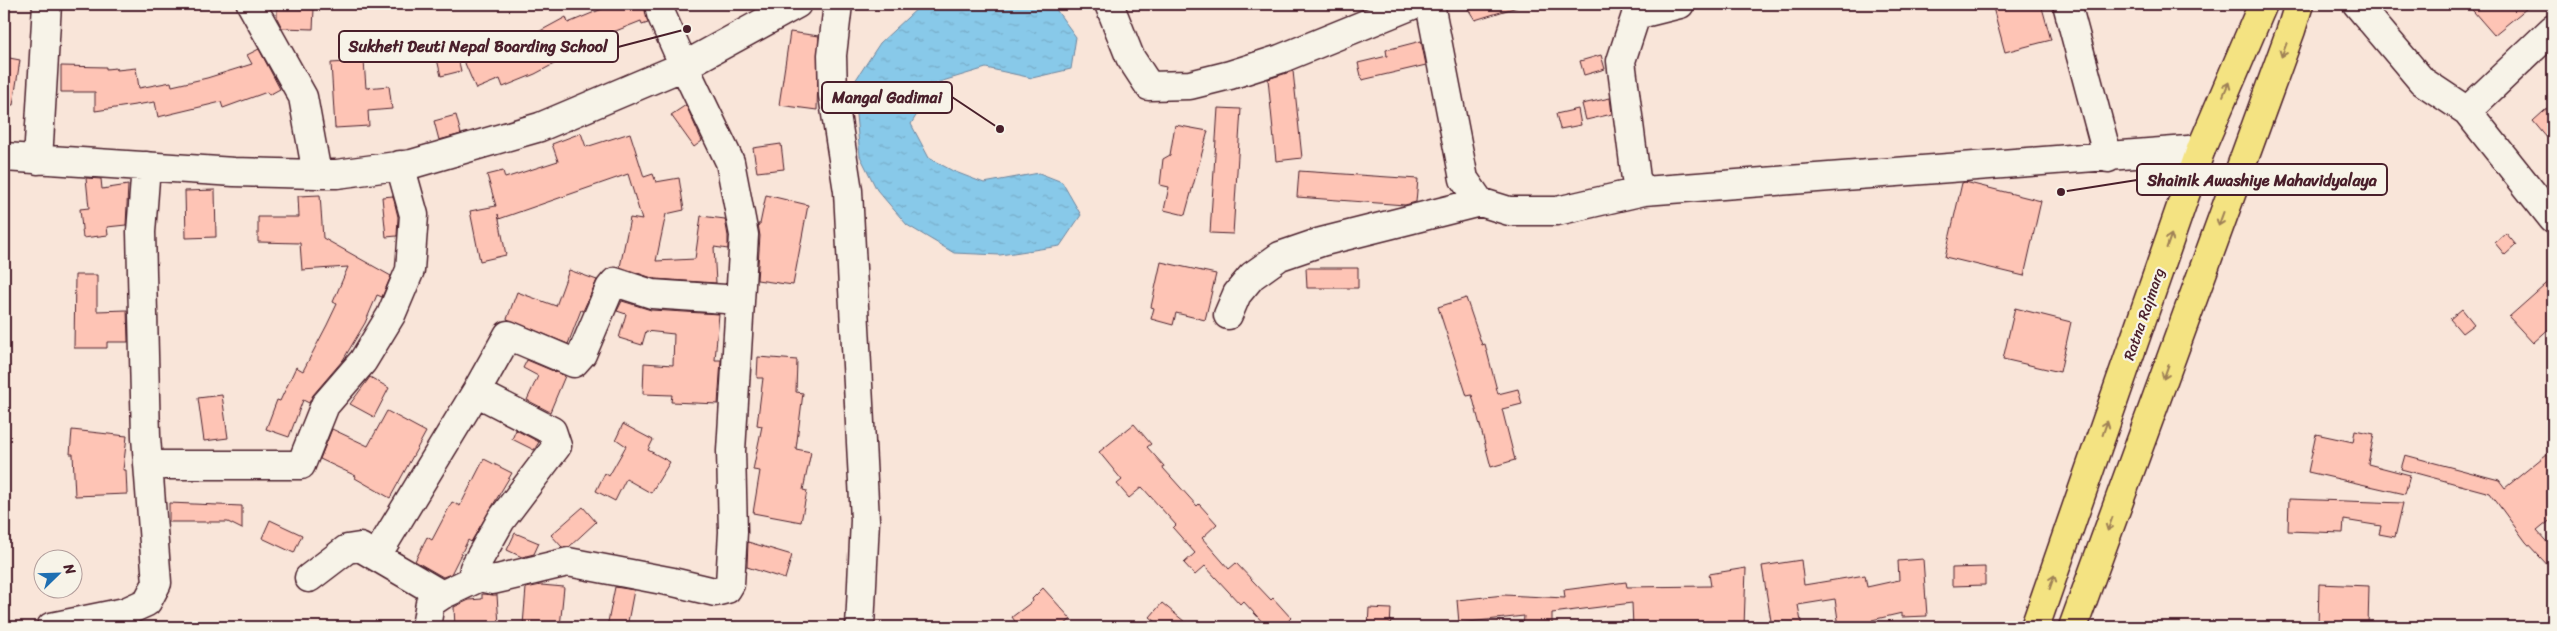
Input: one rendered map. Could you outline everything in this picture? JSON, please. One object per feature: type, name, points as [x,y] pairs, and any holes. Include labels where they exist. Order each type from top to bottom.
[{"type":"main road","name":"Ratna Rajmarg","points":[[2035,627],[2201,149],[2263,4]]},
{"type":"main road","points":[[2073,627],[2299,4]]},
{"type":"street","points":[[38,160],[47,4]]},
{"type":"street","points":[[252,4],[303,97],[317,174]]},
{"type":"street","points":[[426,627],[430,603],[442,595],[480,577],[493,580],[568,562],[715,592],[727,589],[730,584],[733,532],[731,452],[744,235],[730,162],[684,66],[661,14],[659,4]]},
{"type":"street","points":[[4,158],[234,172],[317,174],[337,174],[400,165],[460,151],[540,127],[684,66],[797,4]]},
{"type":"street","points":[[838,4],[832,55],[833,95],[848,191],[865,520],[860,627]]},
{"type":"street","points":[[1109,4],[1130,57],[1149,86],[1190,85],[1230,75],[1280,59],[1415,4]]},
{"type":"street","points":[[1430,4],[1464,179],[1480,202]]},
{"type":"street","points":[[1644,191],[1636,179],[1621,61],[1636,15],[1680,4]]},
{"type":"street","points":[[2067,4],[2108,158]]},
{"type":"street","points":[[2356,4],[2422,82],[2467,110],[2553,219]]},
{"type":"street","points":[[2467,110],[2553,29]]},
{"type":"street","points":[[1228,315],[1237,294],[1252,276],[1280,256],[1357,232],[1480,202],[1509,211],[1557,211],[1644,191],[2108,158],[2201,149]]},
{"type":"street","points":[[150,465],[300,465],[325,406],[363,361],[391,315],[410,270],[414,215],[400,165]]},
{"type":"street","points":[[51,627],[125,612],[147,602],[157,583],[150,465],[146,437],[141,232],[146,166]]},
{"type":"street","points":[[377,555],[476,392],[508,335],[574,363],[578,360],[595,326],[610,288],[615,282],[652,294],[740,300]]},
{"type":"street","points":[[476,392],[552,431],[557,446],[501,520],[474,568],[480,577]]},
{"type":"street","points":[[309,578],[347,549],[360,547],[377,555],[442,595]]},
{"type":"water","points":[[1052,4],[1076,37],[1071,69],[1032,78],[986,68],[936,83],[911,124],[929,158],[953,171],[984,183],[1039,173],[1062,182],[1081,215],[1060,246],[1000,255],[954,253],[907,225],[877,190],[860,156],[853,84],[880,43],[921,5]]},
{"type":"building","points":[[614,4],[644,4],[648,23],[642,25],[641,21],[598,38],[599,40],[535,74],[503,87],[500,79],[476,89],[464,61],[481,54],[482,58],[518,43],[566,17],[568,23]]},
{"type":"building","points":[[1465,4],[1517,4],[1517,7],[1475,20]]},
{"type":"building","points":[[1992,4],[2041,4],[2051,40],[2005,52]]},
{"type":"building","points":[[2467,4],[2532,4],[2494,35]]},
{"type":"building","points":[[277,8],[314,9],[313,29],[282,28],[277,18]]},
{"type":"building","points":[[790,32],[819,36],[817,110],[779,105]]},
{"type":"building","points":[[1421,41],[1426,65],[1362,80],[1358,63],[1387,56],[1386,50]]},
{"type":"building","points":[[259,49],[280,89],[269,95],[267,92],[223,108],[221,102],[158,117],[155,102],[95,111],[95,92],[61,92],[61,66],[106,67],[106,69],[116,68],[117,70],[136,68],[139,88],[171,82],[172,86],[207,78],[252,64],[247,55]]},
{"type":"building","points":[[457,54],[461,71],[441,76],[437,59]]},
{"type":"building","points":[[1601,55],[1605,69],[1584,75],[1580,61]]},
{"type":"building","points":[[4,57],[20,60],[13,105],[4,105]]},
{"type":"building","points":[[364,61],[366,88],[389,86],[392,109],[368,111],[369,126],[335,128],[331,63]]},
{"type":"building","points":[[1293,71],[1302,158],[1276,161],[1268,79]]},
{"type":"building","points":[[1610,98],[1612,114],[1586,120],[1582,104]]},
{"type":"building","points":[[2553,103],[2553,145],[2533,121]]},
{"type":"building","points":[[686,105],[702,141],[694,147],[671,115]]},
{"type":"building","points":[[1218,108],[1241,109],[1233,234],[1210,233]]},
{"type":"building","points":[[1578,109],[1581,125],[1560,129],[1556,114]]},
{"type":"building","points":[[456,115],[461,134],[439,140],[434,121]]},
{"type":"building","points":[[1175,125],[1208,131],[1185,215],[1164,210],[1169,187],[1160,185],[1163,159],[1170,155]]},
{"type":"building","points":[[581,133],[586,147],[630,133],[644,177],[653,174],[656,182],[679,178],[684,210],[666,214],[656,261],[695,259],[701,216],[725,219],[728,249],[714,247],[716,283],[655,279],[620,267],[630,218],[642,220],[628,174],[499,219],[498,214],[506,255],[480,261],[470,211],[496,206],[487,175],[503,171],[505,178],[558,161],[552,144]]},
{"type":"building","points":[[781,144],[784,169],[757,172],[753,148]]},
{"type":"building","points":[[1299,171],[1418,179],[1416,202],[1405,205],[1297,197]]},
{"type":"building","points":[[86,178],[101,179],[102,189],[128,185],[126,225],[107,227],[108,235],[83,238],[80,209],[89,208]]},
{"type":"building","points":[[1965,182],[2041,201],[2024,276],[1945,257],[1962,183]]},
{"type":"building","points":[[215,190],[216,237],[186,238],[185,191]]},
{"type":"building","points":[[320,195],[323,238],[391,276],[382,297],[377,295],[365,323],[343,360],[313,395],[309,403],[303,400],[289,437],[266,429],[277,400],[280,401],[296,367],[303,371],[327,325],[337,304],[333,302],[348,267],[302,270],[300,243],[258,242],[258,217],[299,217],[298,196]]},
{"type":"building","points":[[766,195],[808,205],[793,285],[757,280],[760,236],[758,224],[760,224]]},
{"type":"building","points":[[393,196],[398,217],[397,236],[386,237],[382,197]]},
{"type":"building","points":[[2506,233],[2516,245],[2505,255],[2495,243]]},
{"type":"building","points":[[1161,262],[1216,274],[1205,320],[1176,313],[1173,325],[1151,319],[1154,308],[1151,307]]},
{"type":"building","points":[[1306,268],[1358,268],[1358,288],[1307,288]]},
{"type":"building","points":[[569,270],[597,280],[583,311],[581,310],[568,344],[507,319],[517,292],[556,306]]},
{"type":"building","points":[[75,275],[97,275],[97,311],[127,310],[128,342],[107,342],[107,348],[74,348]]},
{"type":"building","points":[[2553,278],[2553,325],[2533,343],[2509,317]]},
{"type":"building","points":[[1466,298],[1482,345],[1485,344],[1498,394],[1518,389],[1522,404],[1502,409],[1515,460],[1491,467],[1472,395],[1467,396],[1438,307]]},
{"type":"building","points":[[622,301],[651,310],[719,314],[715,360],[721,360],[718,404],[671,402],[672,395],[643,394],[644,363],[673,365],[674,334],[646,331],[642,345],[619,338],[626,314],[617,311]]},
{"type":"building","points":[[2015,308],[2071,322],[2060,372],[2003,359]]},
{"type":"building","points":[[2462,309],[2474,324],[2462,333],[2450,319]]},
{"type":"building","points":[[758,357],[797,360],[796,392],[803,393],[796,449],[811,452],[803,490],[807,491],[801,522],[753,513],[760,471],[753,470],[762,426],[757,425],[763,378],[757,378]]},
{"type":"building","points":[[527,360],[565,376],[550,412],[527,400],[538,376],[523,368]]},
{"type":"building","points":[[370,377],[389,388],[374,417],[350,404]]},
{"type":"building","points":[[222,395],[228,438],[204,441],[198,398]]},
{"type":"building","points":[[387,411],[426,432],[390,498],[355,478],[356,476],[320,459],[332,429],[368,446]]},
{"type":"building","points":[[623,424],[653,440],[648,450],[670,462],[651,493],[626,479],[615,501],[596,491],[605,473],[609,476],[626,446],[616,439]]},
{"type":"building","points":[[1134,424],[1151,444],[1147,447],[1164,466],[1163,468],[1197,506],[1199,504],[1217,524],[1202,538],[1229,569],[1236,563],[1291,618],[1282,627],[1267,627],[1243,601],[1240,604],[1205,566],[1195,575],[1184,563],[1195,553],[1173,528],[1176,525],[1142,487],[1129,498],[1117,484],[1122,480],[1099,452]]},
{"type":"building","points":[[72,430],[127,436],[123,470],[126,470],[127,494],[75,496],[73,454],[70,454]]},
{"type":"building","points":[[516,430],[539,442],[534,450],[512,439]]},
{"type":"building","points":[[2355,430],[2374,434],[2368,464],[2410,475],[2405,494],[2308,472],[2316,434],[2353,442]]},
{"type":"building","points":[[2553,449],[2553,518],[2537,531],[2553,549],[2553,571],[2526,542],[2490,493],[2401,469],[2405,455],[2499,480],[2505,488]]},
{"type":"building","points":[[484,459],[512,473],[471,542],[468,540],[451,574],[443,577],[415,561],[427,537],[432,540],[452,502],[460,506]]},
{"type":"building","points":[[2289,499],[2403,503],[2395,537],[2379,534],[2381,526],[2344,520],[2343,533],[2288,531]]},
{"type":"building","points":[[169,503],[242,506],[242,529],[228,522],[169,522]]},
{"type":"building","points":[[583,507],[596,522],[569,547],[562,547],[551,535]]},
{"type":"building","points":[[270,520],[302,535],[294,553],[262,538]]},
{"type":"building","points":[[515,533],[539,543],[534,554],[522,557],[507,550]]},
{"type":"building","points":[[748,542],[792,555],[785,579],[747,567]]},
{"type":"building","points":[[1923,559],[1927,616],[1902,617],[1902,613],[1872,620],[1873,626],[1839,627],[1835,599],[1798,605],[1802,627],[1772,627],[1762,566],[1801,560],[1804,585],[1865,575],[1867,587],[1899,580],[1898,561]]},
{"type":"building","points":[[1985,567],[1985,585],[1952,586],[1952,568]]},
{"type":"building","points":[[1746,568],[1744,627],[1633,627],[1632,603],[1552,613],[1552,627],[1523,627],[1524,616],[1459,623],[1457,600],[1504,595],[1565,598],[1564,590],[1626,582],[1627,587],[1711,586],[1709,574]]},
{"type":"building","points":[[2319,584],[2369,586],[2368,627],[2318,627]]},
{"type":"building","points":[[541,585],[564,587],[560,627],[523,625],[526,588]]},
{"type":"building","points":[[615,587],[634,590],[627,627],[607,627]]},
{"type":"building","points":[[1043,588],[1071,619],[1062,627],[1019,627],[1012,617],[1033,601],[1032,599]]},
{"type":"building","points":[[482,594],[497,595],[499,625],[455,627],[454,607],[469,600],[482,599]]},
{"type":"building","points":[[1162,603],[1191,627],[1162,627],[1150,617]]},
{"type":"building","points":[[1369,608],[1391,609],[1390,627],[1368,627]]},
{"type":"place","name":"Sukheti Deuti Nepal Boarding School","points":[[687,29]]},
{"type":"place","name":"Mangal Gadimai","points":[[1000,129]]},
{"type":"place","name":"Shainik Awashiye Mahavidyalaya","points":[[2061,192]]}]
